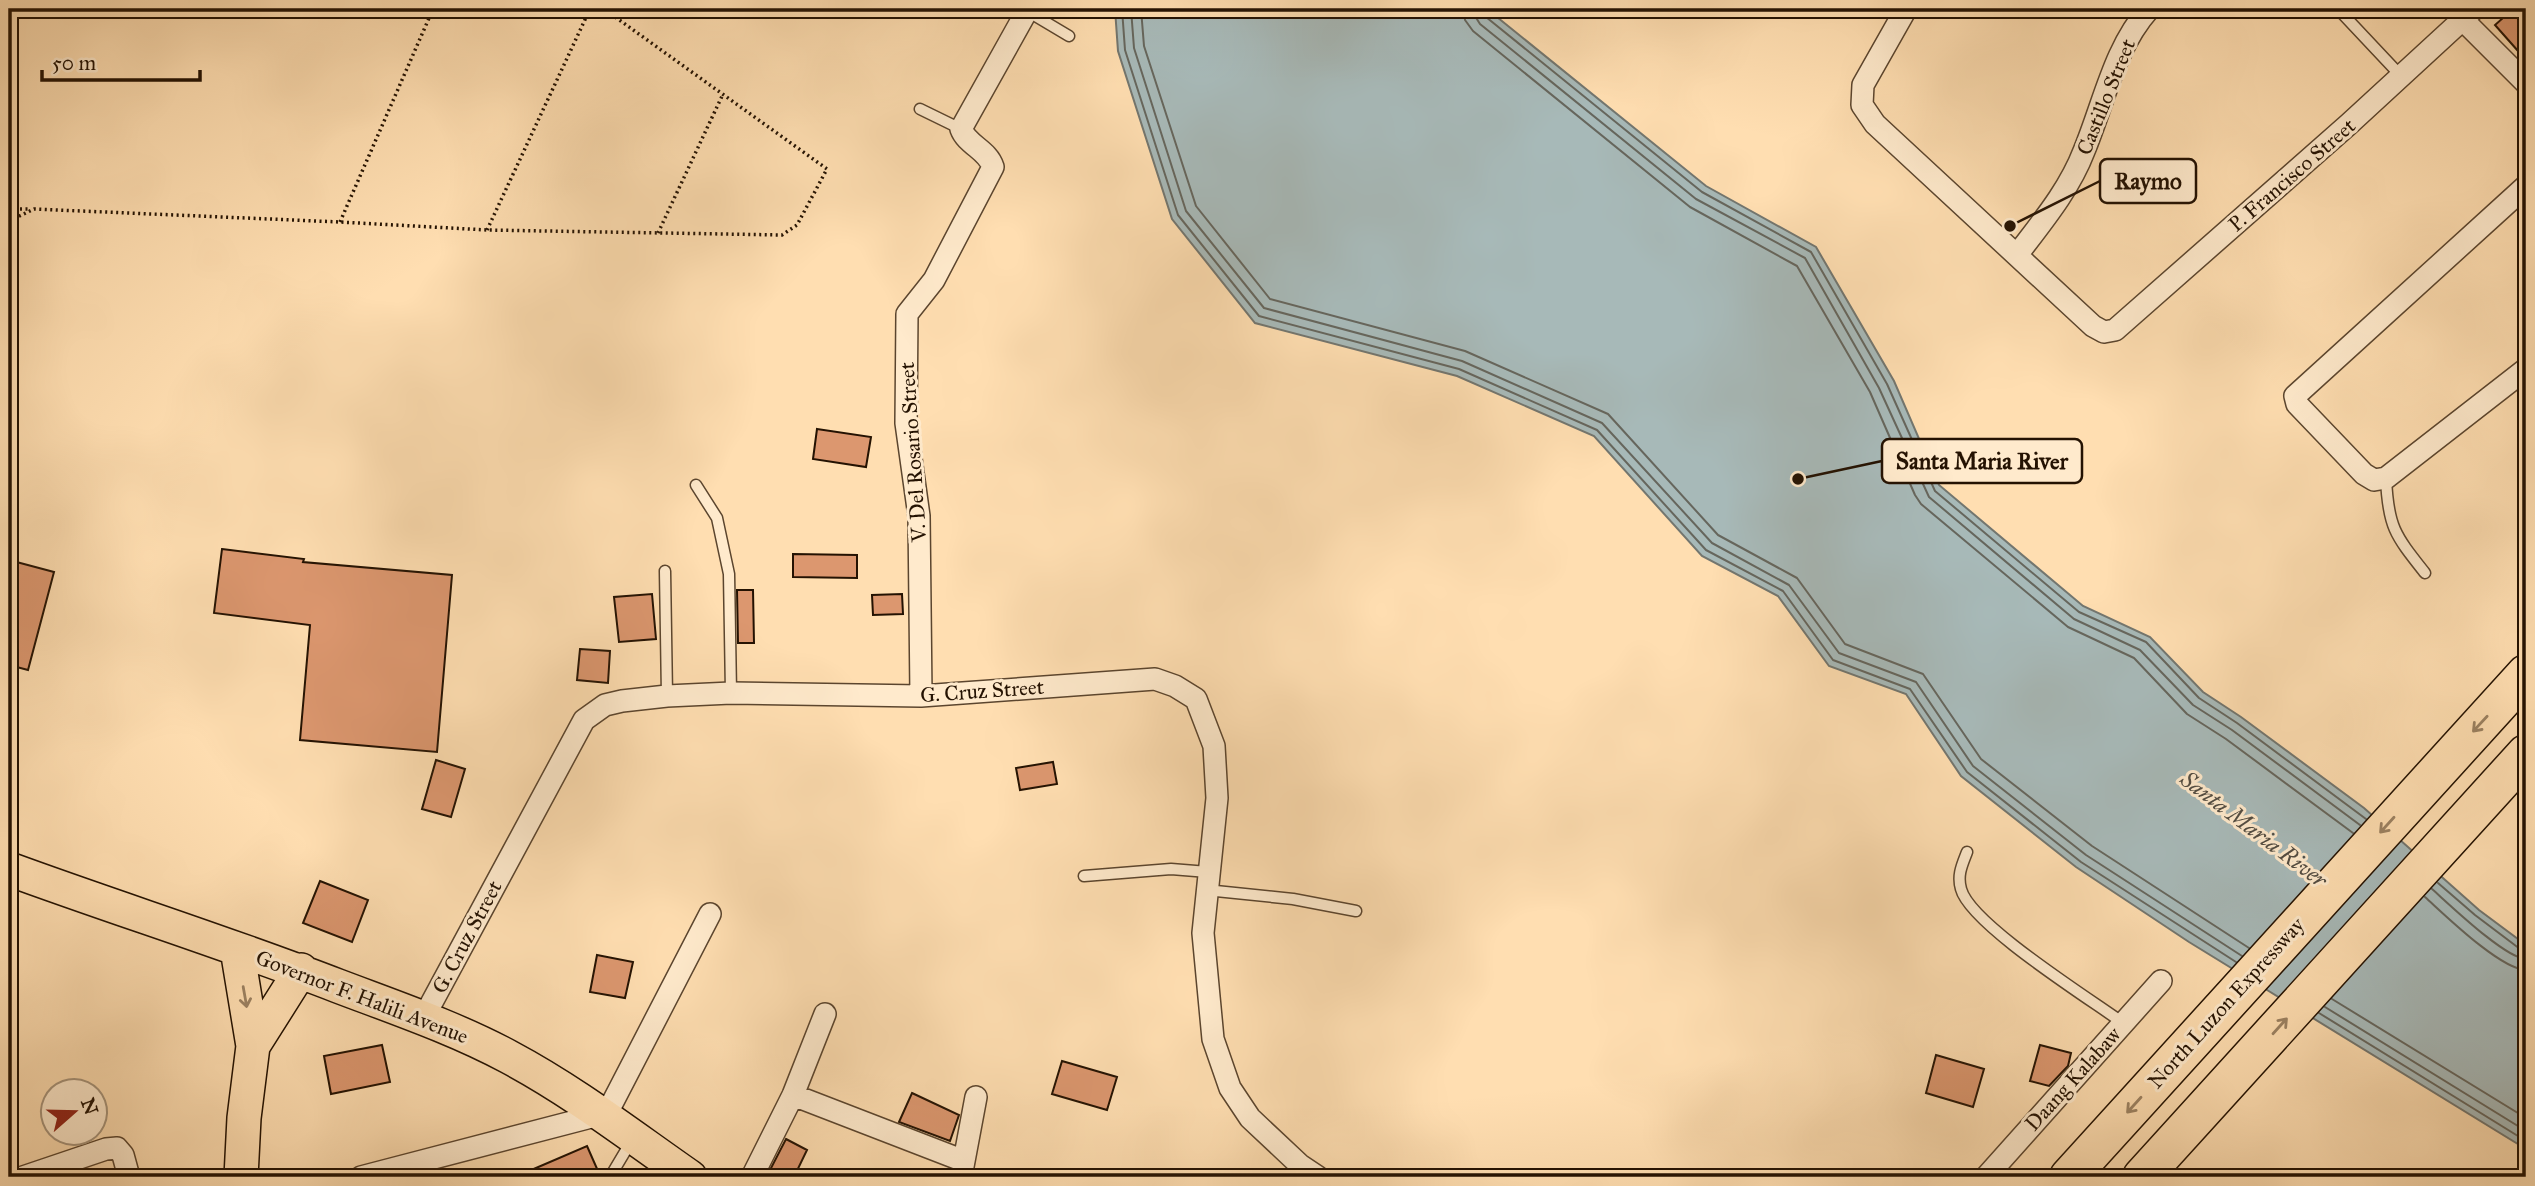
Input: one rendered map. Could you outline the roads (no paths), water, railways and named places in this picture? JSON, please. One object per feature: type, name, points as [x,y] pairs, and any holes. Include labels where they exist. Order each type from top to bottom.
[{"type":"highway","name":"North Luzon Expressway","points":[[2069,1177],[2526,674]]},
{"type":"highway","points":[[2142,1177],[2526,754]]},
{"type":"main road","name":"Governor F. Halili Avenue","points":[[9,869],[301,970],[424,1017],[509,1057],[605,1117],[690,1177]]},
{"type":"main road","points":[[237,949],[253,1046],[244,1118],[241,1177]]},
{"type":"main road","points":[[253,1046],[301,970]]},
{"type":"street","points":[[1906,9],[1863,85],[1862,105],[1875,124],[2017,255]]},
{"type":"street","name":"Castillo Street","points":[[2017,255],[2062,194],[2084,153],[2121,52],[2138,20],[2149,9]]},
{"type":"street","points":[[961,129],[1028,10]]},
{"type":"street","points":[[2468,14],[2526,83]]},
{"type":"street","name":"P. Francisco Street","points":[[2017,255],[2093,326],[2104,332],[2115,330],[2349,124],[2468,14]]},
{"type":"street","name":"V. Del Rosario Street","points":[[921,696],[919,516],[906,423],[907,314],[934,280],[993,167],[991,161],[964,136],[961,129]]},
{"type":"street","points":[[2526,186],[2295,396],[2297,404],[2364,474],[2374,480],[2386,478],[2526,369]]},
{"type":"street","name":"G. Cruz Street","points":[[424,1017],[584,720],[605,705],[667,696],[731,693],[921,696],[1155,679],[1196,699],[1214,746],[1217,798],[1203,933],[1213,1039],[1230,1088],[1250,1118],[1300,1165],[1318,1177]]},
{"type":"street","points":[[361,1177],[595,1116],[605,1117],[709,914]]},
{"type":"street","name":"Daang Kalabaw","points":[[1986,1177],[2161,981]]},
{"type":"street","points":[[752,1177],[793,1095],[825,1014]]},
{"type":"street","points":[[793,1095],[962,1169],[976,1097]]},
{"type":"street","points":[[23,1177],[106,1149],[117,1148],[124,1155],[129,1177]]},
{"type":"lane","points":[[2338,9],[2402,76]]},
{"type":"lane","points":[[1028,10],[1069,36]]},
{"type":"lane","points":[[920,109],[961,129]]},
{"type":"lane","points":[[2386,478],[2387,506],[2394,531],[2425,573]]},
{"type":"lane","points":[[696,485],[717,518],[729,574],[731,693]]},
{"type":"lane","points":[[665,571],[667,696]]},
{"type":"lane","points":[[1967,852],[1958,876],[1961,892],[1971,908],[1993,930],[2123,1023]]},
{"type":"lane","points":[[1084,876],[1171,869],[1207,881],[1356,911]]},
{"type":"lane","points":[[610,1177],[634,1138]]},
{"type":"water","points":[[1115,9],[1487,9],[1706,186],[1816,247],[1894,381],[1939,485],[2083,606],[2150,637],[2203,692],[2364,808],[2479,910],[2526,945],[2526,1149],[2189,942],[2076,867],[1961,776],[1906,694],[1829,666],[1778,596],[1702,556],[1594,436],[1457,376],[1255,323],[1172,219],[1118,51]]},
{"type":"place","name":"Raymo","points":[[2010,226]]},
{"type":"place","name":"Santa Maria River","points":[[1798,479]]}]
